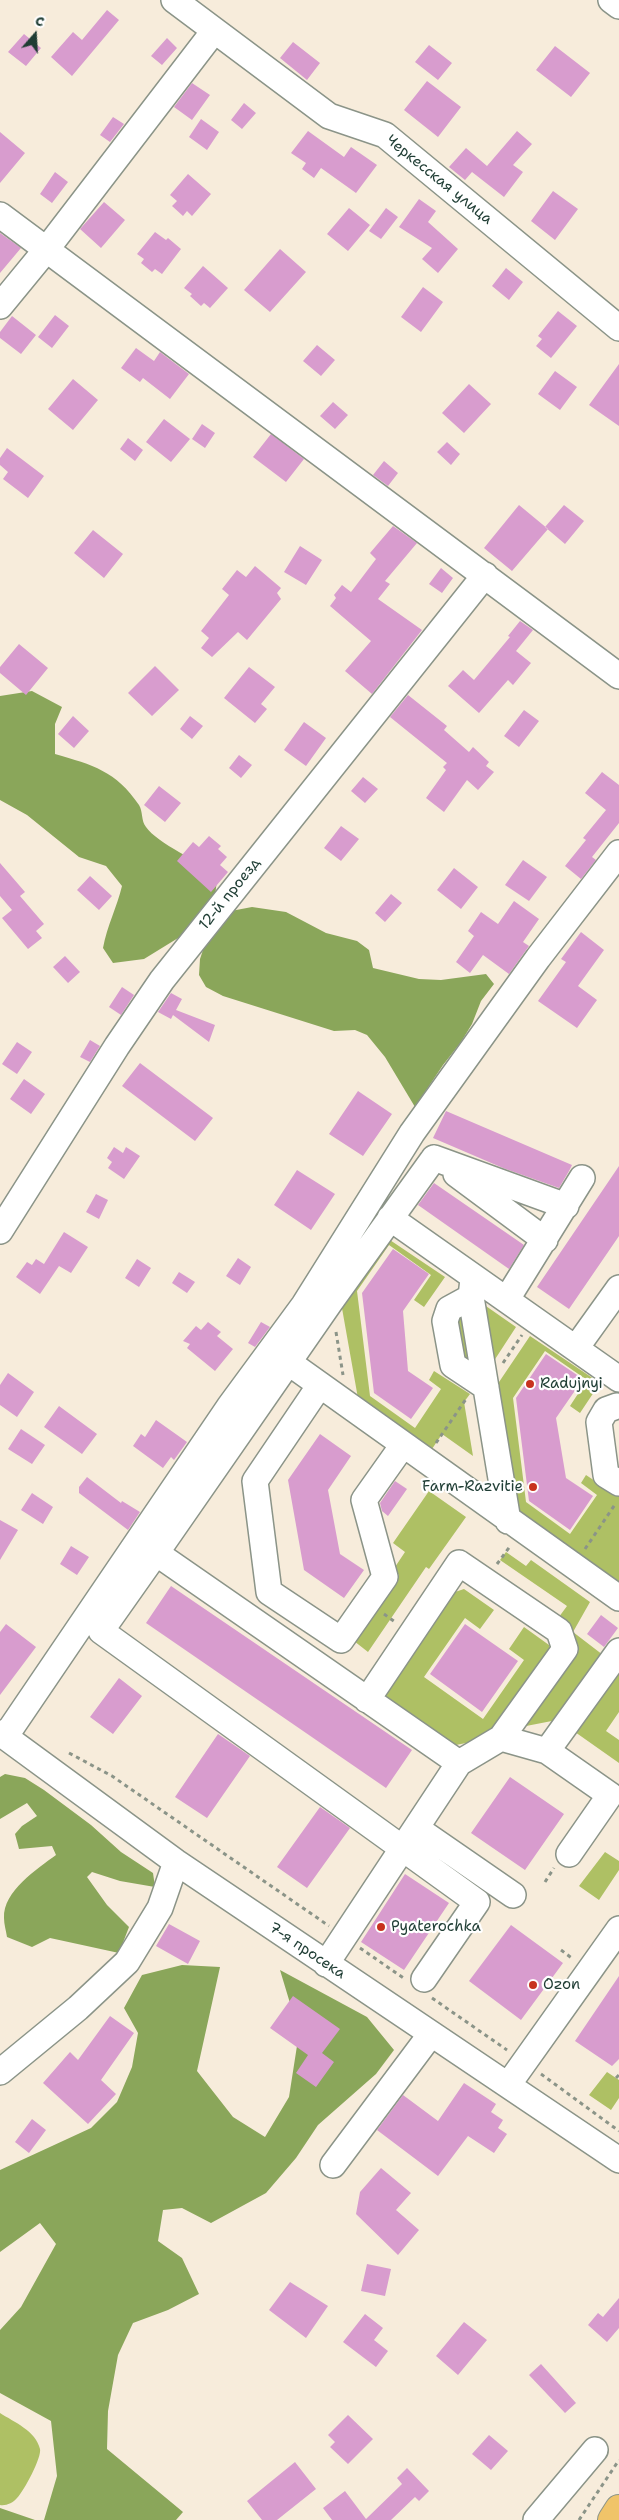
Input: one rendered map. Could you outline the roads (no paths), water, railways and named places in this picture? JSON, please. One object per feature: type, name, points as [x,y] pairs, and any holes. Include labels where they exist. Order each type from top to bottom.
[{"type":"main road","points":[[612,2520],[619,2509]]},
{"type":"street","name":"Черкесская улица","points":[[174,0],[329,116],[385,135],[619,328]]},
{"type":"street","points":[[611,0],[619,6]]},
{"type":"street","points":[[0,306],[46,250],[214,30]]},
{"type":"street","points":[[0,214],[619,676]]},
{"type":"street","name":"12-й проезд","points":[[0,1231],[117,1046],[162,980],[485,575]]},
{"type":"street","points":[[2,1735],[229,1407],[304,1305],[412,1133],[538,958],[619,854]]},
{"type":"street","points":[[434,1158],[566,1206]]},
{"type":"street","points":[[434,1158],[288,1362],[101,1631],[409,1838],[513,1895]]},
{"type":"street","points":[[434,1158],[544,1240]]},
{"type":"street","points":[[507,1299],[582,1178]]},
{"type":"street","points":[[390,1218],[472,1288],[507,1299],[619,1379]]},
{"type":"street","points":[[472,1288],[482,1384],[514,1526]]},
{"type":"street","points":[[576,1348],[619,1288]]},
{"type":"street","points":[[288,1362],[514,1526],[619,1598]]},
{"type":"street","points":[[320,1385],[255,1481],[270,1592],[341,1640],[385,1576],[364,1500],[403,1445]]},
{"type":"street","points":[[618,1409],[606,1410],[599,1422],[606,1474],[619,1483]]},
{"type":"street","points":[[156,1553],[459,1762]]},
{"type":"street","points":[[326,1964],[459,1762],[502,1738],[565,1649],[559,1631],[459,1563],[368,1700]]},
{"type":"street","points":[[547,1751],[619,1650]]},
{"type":"street","name":"7-я просека","points":[[2,1735],[176,1862],[619,2160]]},
{"type":"street","points":[[502,1738],[547,1751],[610,1795],[562,1861]]},
{"type":"street","points":[[409,1838],[477,1902],[424,1979]]},
{"type":"street","points":[[0,2072],[78,2008],[127,1962],[160,1908],[176,1862]]},
{"type":"street","points":[[508,2085],[615,1944]]},
{"type":"street","points":[[333,2165],[431,2034]]},
{"type":"street","points":[[536,2520],[595,2450]]},
{"type":"place","name":"Radujnyi","points":[[530,1384]]},
{"type":"place","name":"Farm-Razvitie","points":[[533,1487]]},
{"type":"place","name":"Pyaterochka","points":[[381,1927]]},
{"type":"place","name":"Ozon","points":[[533,1985]]}]
